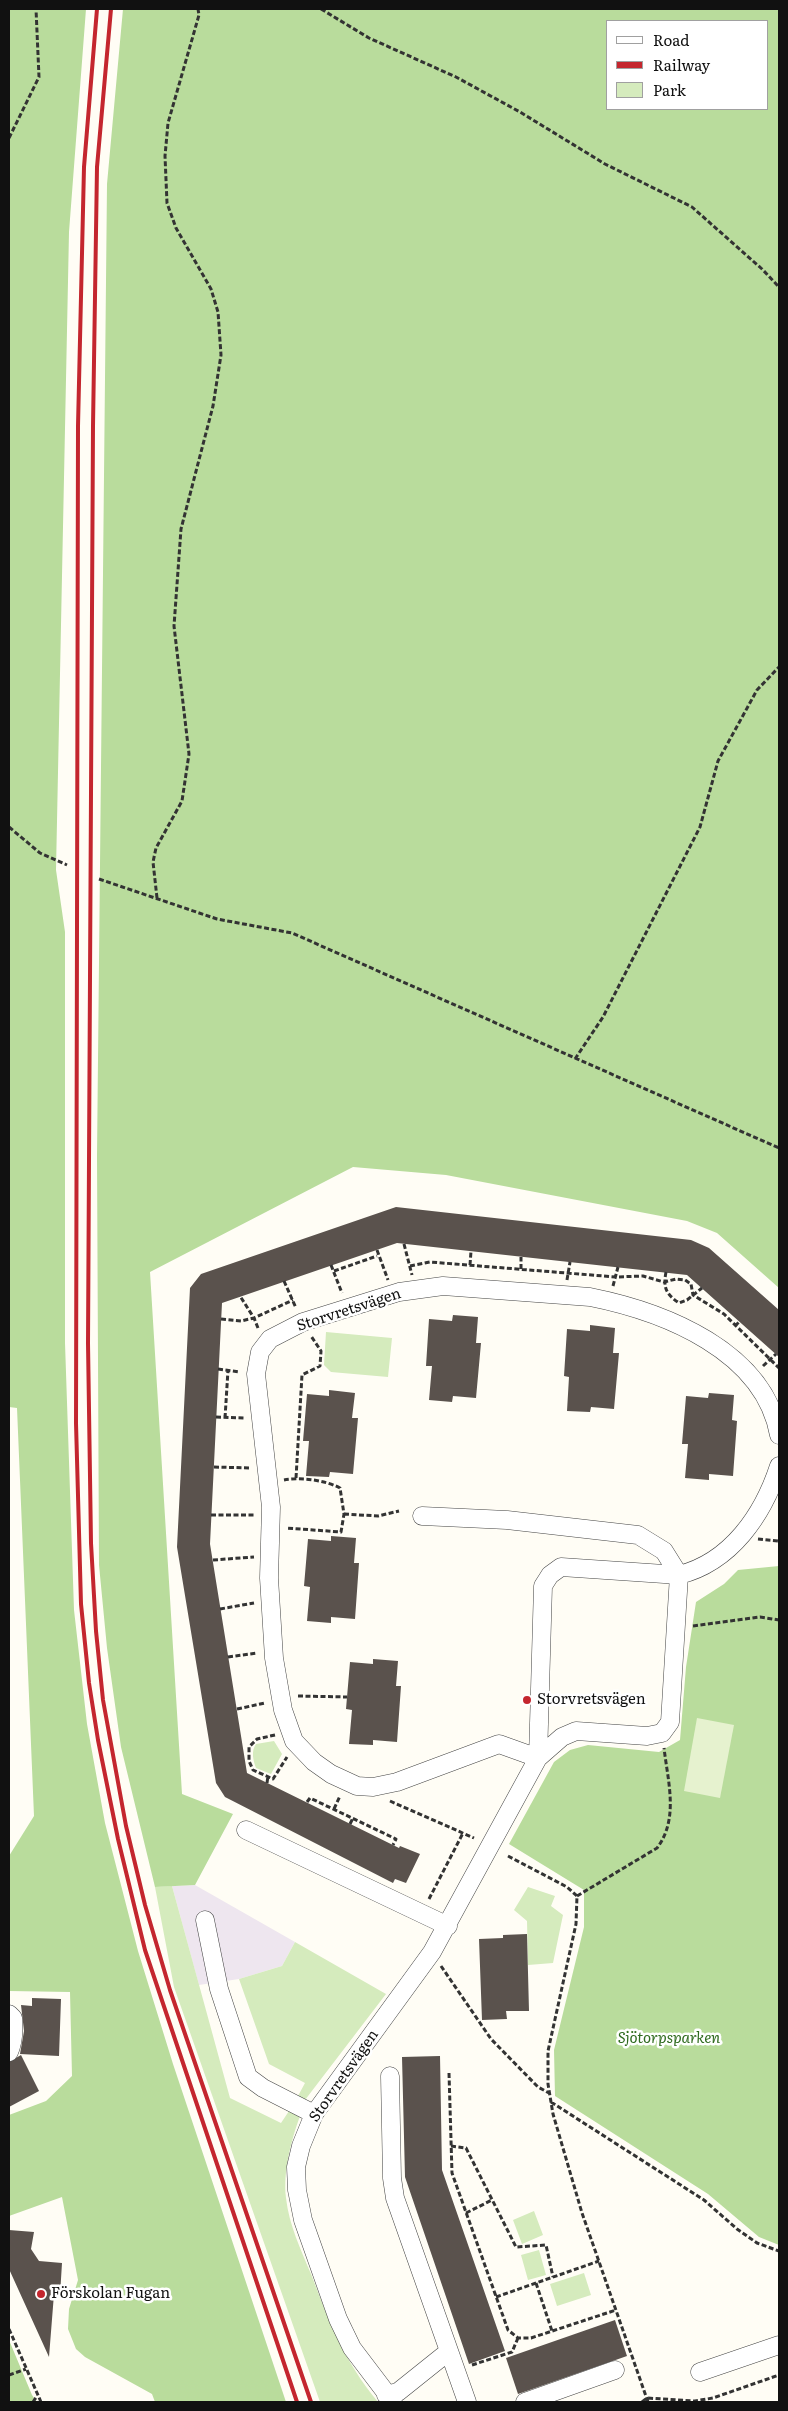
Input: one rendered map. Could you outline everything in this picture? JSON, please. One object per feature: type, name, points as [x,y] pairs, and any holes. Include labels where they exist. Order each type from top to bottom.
[{"type":"street","name":"Storvretsvägen","points":[[265,1344],[303,1322],[393,1294],[416,1289],[443,1286],[590,1297],[610,1301],[669,1322],[707,1340],[751,1376],[772,1410],[779,1435]]},
{"type":"street","points":[[265,1344],[257,1362],[257,1388],[269,1475],[271,1521],[270,1601],[273,1650],[278,1692],[294,1738],[314,1762],[331,1774],[357,1786],[372,1787],[397,1782],[499,1744],[538,1758]]},
{"type":"street","name":"Storvretsvägen","points":[[538,1758],[543,1586],[550,1575],[561,1567],[678,1576],[695,1571],[719,1558],[740,1536],[770,1493],[779,1466]]},
{"type":"street","points":[[422,1516],[507,1520],[638,1535],[664,1551],[678,1576],[670,1722],[662,1733]]},
{"type":"street","name":"Storvretsvägen","points":[[390,2399],[349,2341],[314,2255],[303,2220],[297,2190],[296,2167],[301,2146],[314,2114],[432,1952],[448,1926],[538,1758],[562,1737],[576,1731],[647,1736],[662,1733]]},
{"type":"street","points":[[246,1830],[448,1926]]},
{"type":"street","points":[[205,1920],[219,1989],[248,2077],[263,2088],[314,2114]]},
{"type":"street","points":[[9,2014],[13,2018],[14,2027],[12,2045],[9,2052]]},
{"type":"street","points":[[390,2076],[392,2178],[395,2198],[467,2402]]},
{"type":"street","points":[[700,2372],[779,2345]]},
{"type":"street","points":[[390,2399],[448,2352]]},
{"type":"street","points":[[526,2402],[615,2370]]},
{"type":"path","points":[[9,138],[39,77],[36,9]]},
{"type":"path","points":[[157,898],[153,862],[156,848],[182,801],[189,754],[174,626],[181,529],[213,406],[221,355],[218,312],[211,288],[176,228],[167,203],[165,156],[168,123],[199,15],[198,9]]},
{"type":"path","points":[[321,9],[369,38],[472,86],[605,164],[692,206],[779,287]]},
{"type":"path","points":[[576,1059],[603,1017],[700,826],[718,761],[757,690],[779,667]]},
{"type":"path","points":[[9,827],[40,853],[67,866]]},
{"type":"path","points":[[99,878],[217,919],[292,933],[779,1148]]},
{"type":"path","points":[[404,1244],[416,1289]]},
{"type":"path","points":[[378,1250],[393,1294]]},
{"type":"path","points":[[470,1265],[471,1251]]},
{"type":"path","points":[[334,1271],[377,1256]]},
{"type":"path","points":[[521,1257],[521,1269]]},
{"type":"path","points":[[410,1266],[430,1262],[616,1277],[643,1276],[664,1282],[676,1279],[685,1280],[691,1284],[693,1295],[724,1314],[779,1368]]},
{"type":"path","points":[[331,1265],[347,1308]]},
{"type":"path","points":[[666,1272],[663,1286],[669,1296],[678,1303],[702,1288]]},
{"type":"path","points":[[284,1282],[303,1322],[322,1351],[320,1366],[302,1375],[296,1478]]},
{"type":"path","points":[[240,1296],[254,1318],[265,1344]]},
{"type":"path","points":[[221,1319],[241,1321],[254,1318],[293,1300]]},
{"type":"path","points":[[735,1326],[740,1321]]},
{"type":"path","points":[[225,1418],[228,1370]]},
{"type":"path","points":[[216,1418],[261,1419]]},
{"type":"path","points":[[211,1515],[271,1521],[341,1532],[344,1514],[340,1488],[334,1485],[214,1467]]},
{"type":"path","points":[[344,1514],[378,1516],[399,1511]]},
{"type":"path","points":[[213,1560],[270,1556]]},
{"type":"path","points":[[220,1609],[270,1601]]},
{"type":"path","points":[[676,1628],[760,1617],[779,1620]]},
{"type":"path","points":[[228,1658],[273,1650]]},
{"type":"path","points":[[577,1896],[657,1848],[665,1838],[671,1805],[662,1733]]},
{"type":"path","points":[[243,1749],[249,1747],[257,1739],[294,1738],[273,1779],[253,1770],[249,1761],[249,1747]]},
{"type":"path","points":[[267,1783],[268,1776]]},
{"type":"path","points":[[372,1787],[383,1798],[474,1838]]},
{"type":"path","points":[[307,1802],[310,1798],[396,1839],[393,1845]]},
{"type":"path","points":[[350,1824],[353,1818]]},
{"type":"path","points":[[422,1913],[463,1833]]},
{"type":"path","points":[[508,1856],[567,1888],[577,1896]]},
{"type":"path","points":[[577,1896],[576,1924],[548,2051],[551,2102],[582,2213],[648,2400]]},
{"type":"path","points":[[432,1952],[491,2039],[538,2087],[550,2093]]},
{"type":"path","points":[[449,2073],[452,2173],[508,2330],[518,2338],[531,2338],[616,2310]]},
{"type":"path","points":[[551,2102],[704,2200],[743,2234],[757,2243],[779,2251]]},
{"type":"path","points":[[451,2146],[466,2148],[516,2247],[546,2245],[553,2277]]},
{"type":"path","points":[[466,2212],[492,2200]]},
{"type":"path","points":[[496,2297],[599,2261]]},
{"type":"path","points":[[536,2283],[552,2331]]},
{"type":"path","points":[[9,2329],[41,2402]]},
{"type":"path","points":[[456,2371],[512,2352],[518,2338]]},
{"type":"path","points":[[9,2375],[26,2369]]},
{"type":"path","points":[[642,2402],[648,2400],[704,2399],[779,2375]]},
{"type":"path","points":[[33,2402],[37,2396]]},
{"type":"shaded area","points":[[195,1885],[295,1942],[282,1966],[239,1979],[199,1985],[172,1886]]},
{"type":"green space","points":[[9,9],[86,9],[69,232],[56,870],[65,932],[65,1343],[74,1610],[87,1724],[105,1823],[138,1951],[173,2064],[286,2402],[155,2402],[152,2394],[85,2357],[76,2349],[68,2329],[69,2309],[78,2280],[62,2197],[9,2216],[9,2115],[46,2101],[72,2076],[70,1992],[9,1991],[9,1856],[34,1816],[17,1408],[9,1407]]},
{"type":"green space","points":[[123,9],[779,9],[779,1288],[717,1233],[687,1221],[446,1175],[353,1167],[150,1272],[182,1794],[233,1814],[195,1885],[155,1887],[121,1747],[107,1648],[99,1565],[97,1156],[107,184]]},
{"type":"green space","points":[[326,1332],[392,1338],[388,1377],[331,1372],[324,1365]]},
{"type":"green space","name":"Sjötorpsparken","points":[[779,1566],[779,2245],[759,2237],[708,2194],[555,2096],[554,2050],[584,1927],[584,1890],[509,1844],[554,1762],[570,1750],[588,1745],[659,1752],[680,1740],[686,1667],[696,1602],[724,1584],[738,1570]]},
{"type":"green space","points":[[697,1718],[734,1725],[720,1798],[684,1791]]},
{"type":"green space","points":[[274,1741],[282,1754],[271,1774],[256,1768],[253,1753],[256,1744]]},
{"type":"green space","points":[[172,1886],[230,2098],[281,2123],[289,2111],[300,2116],[291,2146],[286,2177],[285,2188],[290,2218],[299,2247],[339,2341],[356,2372],[378,2402],[320,2402],[174,1987],[155,1887]]},
{"type":"green space","points":[[528,1887],[555,1896],[551,1906],[563,1915],[553,1963],[528,1965],[527,1921],[514,1910]]},
{"type":"green space","points":[[295,1942],[386,1994],[305,2100],[298,2096],[305,2083],[269,2064],[239,1979],[282,1966]]},
{"type":"green space","points":[[534,2211],[543,2235],[522,2244],[513,2220]]},
{"type":"green space","points":[[539,2250],[546,2275],[528,2280],[521,2255]]},
{"type":"green space","points":[[584,2273],[591,2295],[557,2306],[550,2284]]},
{"type":"green space","points":[[9,2340],[32,2395],[37,2402],[9,2402]]},
{"type":"building","points":[[396,1207],[691,1240],[709,1248],[779,1310],[779,1357],[687,1275],[397,1243],[222,1303],[210,1544],[247,1773],[399,1848],[400,1846],[420,1854],[406,1883],[395,1879],[393,1883],[225,1797],[216,1783],[177,1547],[190,1288],[201,1274]]},
{"type":"building","points":[[453,1315],[478,1317],[476,1343],[481,1343],[476,1398],[453,1396],[452,1402],[429,1400],[432,1366],[426,1366],[429,1319],[452,1321]]},
{"type":"building","points":[[590,1325],[615,1328],[613,1353],[619,1353],[614,1409],[591,1407],[590,1412],[567,1411],[569,1377],[564,1376],[567,1329],[590,1331]]},
{"type":"building","points":[[329,1390],[355,1393],[352,1418],[358,1418],[353,1474],[330,1472],[329,1477],[306,1476],[309,1441],[303,1441],[307,1394],[329,1396]]},
{"type":"building","points":[[709,1393],[734,1395],[732,1420],[737,1421],[733,1476],[709,1474],[709,1480],[685,1478],[688,1444],[682,1444],[686,1396],[708,1398]]},
{"type":"building","points":[[331,1536],[356,1538],[354,1563],[359,1563],[355,1619],[331,1617],[331,1623],[307,1621],[310,1587],[304,1586],[308,1539],[331,1541]]},
{"type":"building","points":[[373,1659],[398,1661],[396,1686],[401,1686],[397,1742],[373,1740],[373,1745],[349,1744],[352,1710],[346,1709],[350,1662],[373,1664]]},
{"type":"building","points":[[527,1934],[529,2011],[506,2011],[507,2019],[482,2020],[479,1939]]},
{"type":"building","points":[[32,1998],[61,1999],[59,2056],[20,2054],[24,2031],[21,2005],[32,2006]]},
{"type":"building","points":[[21,2055],[39,2091],[9,2107],[9,2062]]},
{"type":"building","points":[[440,2056],[442,2170],[505,2351],[469,2364],[405,2177],[402,2057]]},
{"type":"building","points":[[9,2230],[34,2232],[31,2249],[39,2261],[62,2263],[60,2295],[54,2294],[49,2357],[9,2269]]},
{"type":"building","points":[[615,2320],[627,2356],[518,2394],[506,2358]]},
{"type":"railway","points":[[97,9],[84,167],[78,426],[76,1423],[81,1604],[89,1683],[98,1740],[118,1839],[145,1950],[297,2402]]},
{"type":"railway","points":[[111,9],[97,167],[93,426],[88,1343],[91,1543],[96,1631],[103,1700],[126,1826],[145,1905],[170,1990],[311,2402]]},
{"type":"place","name":"Storvretsvägen","points":[[527,1700]]},
{"type":"place","name":"Förskolan Fugan","points":[[41,2294]]}]
